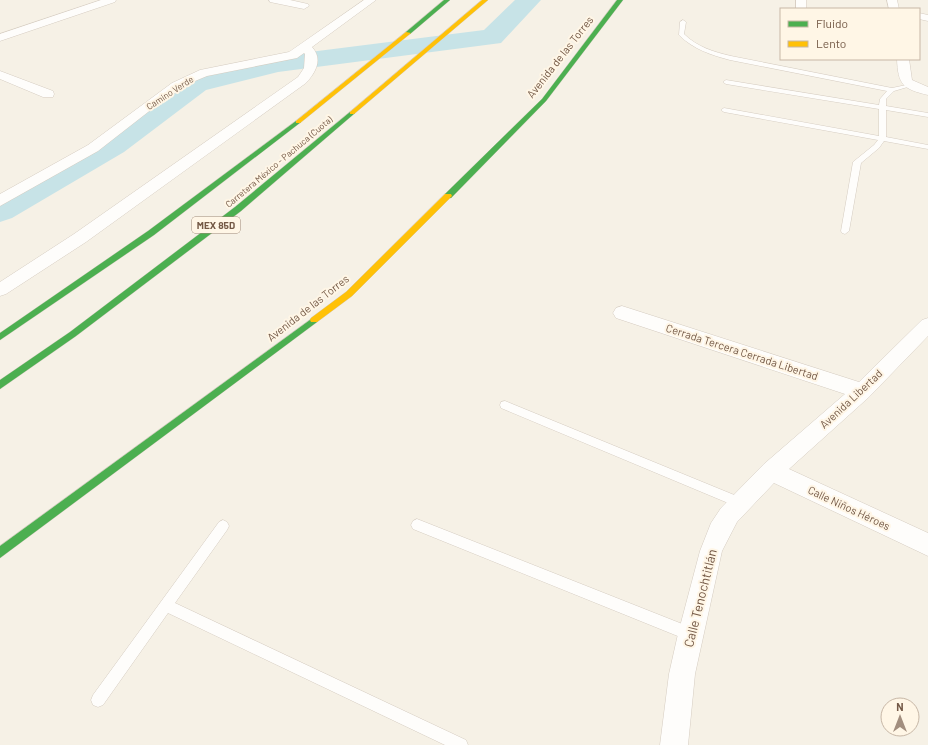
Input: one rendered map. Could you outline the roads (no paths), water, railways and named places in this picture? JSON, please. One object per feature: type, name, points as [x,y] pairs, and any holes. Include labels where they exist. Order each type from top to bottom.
[{"type":"main road","name":"Carretera México - Pachuca (Cuota)","points":[[0,337],[125,252],[297,123],[447,0]]},
{"type":"main road","name":"Carretera México - Pachuca (Cuota)","points":[[0,386],[73,334],[238,209],[485,0]]},
{"type":"main road","name":"Avenida de las Torres","points":[[0,553],[349,294],[544,100],[620,0]]},
{"type":"street","points":[[0,38],[111,0]]},
{"type":"street","points":[[274,0],[304,6]]},
{"type":"street","name":"Camino Verde","points":[[0,201],[88,151],[164,95],[190,78],[204,73],[291,56],[309,55],[371,0]]},
{"type":"street","points":[[0,290],[80,238],[302,80],[309,73],[309,55]]},
{"type":"street","points":[[904,60],[904,77],[909,86],[928,91]]},
{"type":"street","points":[[0,75],[48,94]]},
{"type":"street","name":"Cerrada Tercera Cerrada Libertad","points":[[622,313],[862,391]]},
{"type":"street","name":"Avenida Libertad","points":[[771,471],[862,391],[928,325]]},
{"type":"street","name":"Calle Tenochtitlán","points":[[674,745],[682,674],[690,634],[711,552],[719,531],[729,515],[771,471]]},
{"type":"street","name":"Calle Niños Héroes","points":[[771,471],[928,545]]},
{"type":"lane","points":[[683,22],[681,34],[686,39],[710,52],[730,58],[892,90],[909,86]]},
{"type":"lane","points":[[726,82],[882,109],[928,115]]},
{"type":"lane","points":[[845,231],[857,162],[877,149],[884,138],[882,109],[883,99],[892,90]]},
{"type":"lane","points":[[724,110],[928,147]]},
{"type":"lane","points":[[505,405],[740,503]]},
{"type":"lane","points":[[417,525],[690,634]]},
{"type":"lane","points":[[98,700],[223,526]]},
{"type":"lane","points":[[167,606],[461,745]]},
{"type":"waterway","points":[[0,210],[113,145],[196,84],[278,64],[492,37],[529,0]]}]
